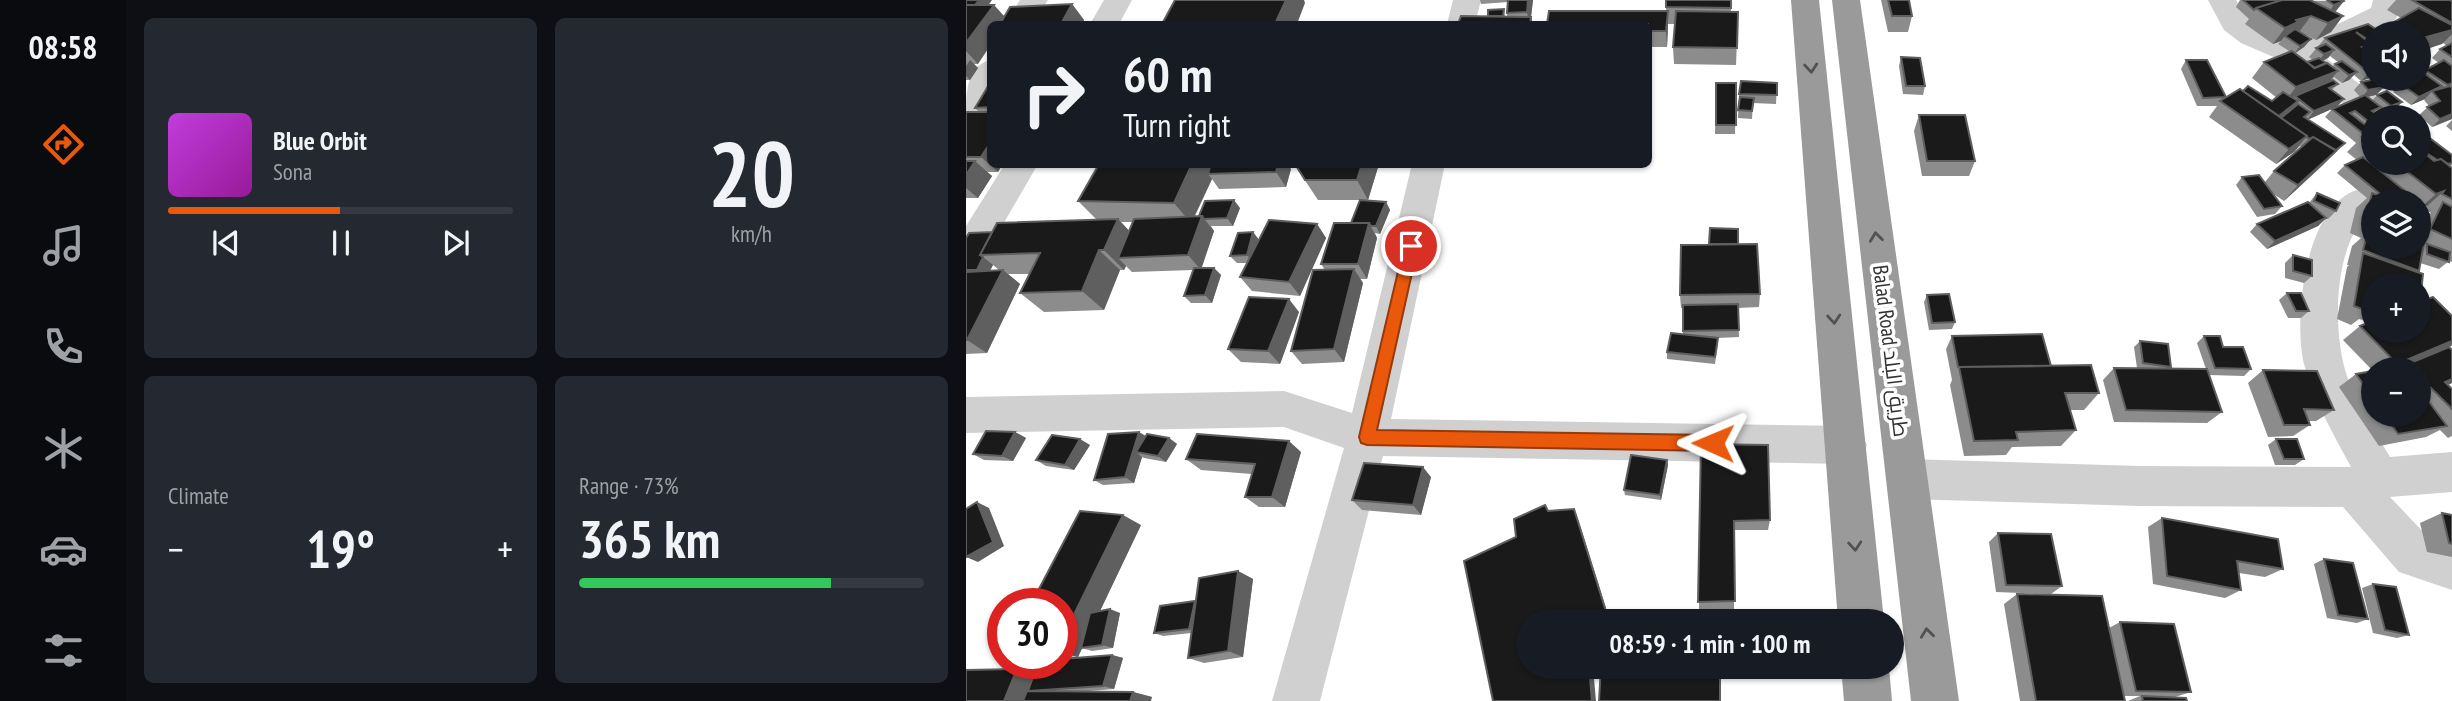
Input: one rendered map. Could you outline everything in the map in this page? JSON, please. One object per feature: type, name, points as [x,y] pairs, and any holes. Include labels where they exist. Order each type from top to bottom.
[{"type":"highway","points":[[1805,0],[1860,609]]},
{"type":"highway","name":"Balad Road طريق البلد","points":[[1846,0],[1935,701]]},
{"type":"highway","points":[[1866,679],[1868,701]]},
{"type":"street","points":[[1020,21],[1034,0]]},
{"type":"street","points":[[1107,21],[1118,0]]},
{"type":"street","points":[[1462,21],[1467,0]]},
{"type":"street","points":[[2222,0],[2234,23],[2250,36],[2308,60],[2366,105]]},
{"type":"street","points":[[2308,60],[2309,49],[2385,13],[2387,0]]},
{"type":"street","points":[[966,83],[972,83],[987,71]]},
{"type":"street","points":[[966,105],[987,74]]},
{"type":"street","points":[[966,256],[1020,168]]},
{"type":"street","points":[[1296,701],[1367,437],[1428,168]]},
{"type":"street","points":[[2361,205],[2357,203],[2341,219],[2326,253],[2321,299],[2322,360],[2339,401],[2366,483],[2415,556],[2452,568]]},
{"type":"street","points":[[966,415],[1284,409],[1367,437],[1846,445]]},
{"type":"street","points":[[1907,479],[2139,486],[2366,483],[2452,472]]},
{"type":"building","points":[[966,0],[979,0],[975,5],[966,5]]},
{"type":"building","points":[[1175,0],[1286,0],[1276,21],[1164,21]]},
{"type":"building","points":[[1508,0],[1528,0],[1527,12],[1507,13]]},
{"type":"building","points":[[1666,0],[1731,0],[1731,8],[1666,7]]},
{"type":"building","points":[[1888,0],[1909,0],[1912,16],[1892,16]]},
{"type":"building","points":[[2243,0],[2282,0],[2254,10]]},
{"type":"building","points":[[2282,0],[2310,0],[2343,16],[2328,23],[2311,16],[2296,20],[2298,22],[2285,28],[2256,8]]},
{"type":"building","points":[[2327,0],[2343,0],[2344,1],[2334,5]]},
{"type":"building","points":[[2412,0],[2452,1],[2452,23]]},
{"type":"building","points":[[1072,4],[1063,21],[1002,21],[1010,7]]},
{"type":"building","points":[[966,5],[994,5],[966,43]]},
{"type":"building","points":[[2419,8],[2452,25],[2452,30],[2431,36],[2431,21],[2396,21]]},
{"type":"building","points":[[1504,9],[1503,16],[1488,16],[1488,10]]},
{"type":"building","points":[[1549,11],[1668,11],[1666,31],[1652,31],[1652,21],[1547,21]]},
{"type":"building","points":[[1676,11],[1738,12],[1737,48],[1673,47]]},
{"type":"building","points":[[1461,16],[1531,17],[1530,21],[1459,21]]},
{"type":"building","points":[[2361,26],[2361,35],[2356,32],[2361,36],[2361,67],[2325,38]]},
{"type":"building","points":[[2295,29],[2311,39],[2300,46],[2285,36]]},
{"type":"building","points":[[2452,43],[2452,57],[2440,49]]},
{"type":"building","points":[[2326,44],[2334,50],[2324,54],[2316,48]]},
{"type":"building","points":[[2292,51],[2315,68],[2327,63],[2338,71],[2296,87],[2264,62]]},
{"type":"building","points":[[1901,57],[1920,58],[1925,86],[1906,86]]},
{"type":"building","points":[[2319,58],[2326,63],[2314,68],[2307,62]]},
{"type":"building","points":[[2186,60],[2207,60],[2226,97],[2203,98]]},
{"type":"building","points":[[2444,60],[2452,66],[2452,83],[2448,85],[2431,74],[2431,67]]},
{"type":"building","points":[[2342,61],[2357,72],[2349,75],[2335,64]]},
{"type":"building","points":[[2431,78],[2442,86],[2419,97],[2411,91],[2431,91]]},
{"type":"building","points":[[2333,80],[2338,84],[2329,88],[2344,99],[2314,111],[2295,96]]},
{"type":"building","points":[[1741,81],[1777,83],[1777,95],[1739,94]]},
{"type":"building","points":[[1716,83],[1736,83],[1736,125],[1716,125]]},
{"type":"building","points":[[2248,86],[2272,101],[2283,92],[2298,101],[2279,116],[2243,91]]},
{"type":"building","points":[[2450,86],[2452,88],[2452,114],[2440,119],[2431,111],[2431,105],[2440,101],[2432,91]]},
{"type":"building","points":[[987,88],[987,107],[975,108]]},
{"type":"building","points":[[2240,89],[2307,136],[2289,149],[2220,101]]},
{"type":"building","points":[[2387,91],[2402,102],[2390,105],[2377,95]]},
{"type":"building","points":[[2365,95],[2378,105],[2361,105],[2361,116],[2355,111],[2350,113],[2361,122],[2361,132],[2332,109]]},
{"type":"building","points":[[1740,97],[1754,98],[1752,111],[1738,110]]},
{"type":"building","points":[[2298,104],[2310,112],[2304,117],[2345,143],[2336,150],[2313,137],[2306,137],[2281,118]]},
{"type":"building","points":[[966,112],[987,112],[987,148],[981,157],[966,157]]},
{"type":"building","points":[[1919,115],[1965,115],[1975,161],[1927,161]]},
{"type":"building","points":[[2313,137],[2336,151],[2298,185],[2274,171]]},
{"type":"building","points":[[2431,139],[2452,155],[2452,163],[2431,156]]},
{"type":"building","points":[[2361,158],[2361,175],[2385,175],[2403,189],[2374,189],[2345,165]]},
{"type":"building","points":[[2431,159],[2434,161],[2441,159],[2452,168],[2452,199],[2442,194],[2444,191],[2436,194],[2411,175],[2431,175]]},
{"type":"building","points":[[966,161],[975,161],[966,175]]},
{"type":"building","points":[[1097,168],[1190,168],[1174,203],[1078,201]]},
{"type":"building","points":[[1210,168],[1277,168],[1276,172],[1208,174]]},
{"type":"building","points":[[1298,168],[1361,168],[1357,180],[1305,180]]},
{"type":"building","points":[[2259,175],[2282,206],[2264,209],[2242,177]]},
{"type":"building","points":[[2317,193],[2340,203],[2336,211],[2314,201]]},
{"type":"building","points":[[1234,200],[1227,218],[1204,219],[1199,216],[1205,201]]},
{"type":"building","points":[[1360,200],[1386,202],[1376,226],[1369,223],[1351,223]]},
{"type":"building","points":[[2308,202],[2326,218],[2275,241],[2257,224]]},
{"type":"building","points":[[2443,202],[2452,207],[2452,239],[2431,229]]},
{"type":"building","points":[[1202,216],[1188,255],[1118,258],[1134,219]]},
{"type":"building","points":[[1118,219],[1104,250],[1099,250],[1082,291],[1020,293],[1040,253],[980,255],[997,223]]},
{"type":"building","points":[[1269,220],[1317,224],[1289,282],[1240,277]]},
{"type":"building","points":[[1334,223],[1369,223],[1358,264],[1321,264]]},
{"type":"building","points":[[1710,228],[1738,229],[1738,244],[1709,244]]},
{"type":"building","points":[[992,232],[980,255],[983,257],[977,270],[966,270],[966,238],[969,233]]},
{"type":"building","points":[[1253,232],[1247,255],[1230,256],[1238,233]]},
{"type":"building","points":[[1757,244],[1760,294],[1680,295],[1681,245]]},
{"type":"building","points":[[2431,245],[2450,252],[2449,262],[2431,255]]},
{"type":"building","points":[[2293,255],[2312,260],[2312,276],[2293,271]]},
{"type":"building","points":[[2362,259],[2380,259],[2420,273],[2361,273],[2361,308],[2354,306]]},
{"type":"building","points":[[2387,259],[2421,259],[2419,271]]},
{"type":"building","points":[[1194,268],[1214,268],[1205,295],[1184,296]]},
{"type":"building","points":[[1354,269],[1334,349],[1291,351],[1313,270]]},
{"type":"building","points":[[1003,270],[967,340],[966,340],[966,272]]},
{"type":"building","points":[[2287,293],[2301,293],[2309,311],[2296,311]]},
{"type":"building","points":[[1949,294],[1955,322],[1932,323],[1927,295]]},
{"type":"building","points":[[1249,297],[1289,299],[1268,351],[1228,349]]},
{"type":"building","points":[[2431,298],[2452,316],[2452,341],[2414,357],[2390,357],[2377,343],[2431,343]]},
{"type":"building","points":[[1738,304],[1739,330],[1683,331],[1683,305]]},
{"type":"building","points":[[1671,333],[1718,338],[1715,357],[1667,352]]},
{"type":"building","points":[[2042,334],[2051,366],[1958,367],[1952,336]]},
{"type":"building","points":[[2204,336],[2220,336],[2223,347],[2243,347],[2251,369],[2215,368]]},
{"type":"building","points":[[2140,341],[2168,344],[2171,367],[2143,363]]},
{"type":"building","points":[[2449,347],[2452,350],[2452,379],[2445,382],[2452,389],[2452,409],[2431,388],[2431,357],[2425,357]]},
{"type":"building","points":[[2091,365],[2099,393],[2065,393],[2076,430],[2016,432],[2018,440],[1974,441],[1959,367]]},
{"type":"building","points":[[2114,368],[2207,369],[2222,412],[2126,410]]},
{"type":"building","points":[[2263,370],[2317,371],[2334,410],[2304,409],[2310,425],[2284,425]]},
{"type":"building","points":[[2431,404],[2447,426],[2398,434],[2393,427],[2431,427]]},
{"type":"building","points":[[986,431],[1015,432],[1002,456],[973,454]]},
{"type":"building","points":[[1139,432],[1125,477],[1094,480],[1108,434]]},
{"type":"building","points":[[1147,434],[1169,438],[1158,456],[1136,452]]},
{"type":"building","points":[[1197,434],[1289,441],[1272,497],[1245,497],[1255,464],[1186,459]]},
{"type":"building","points":[[1052,435],[1080,439],[1065,465],[1036,460]]},
{"type":"building","points":[[2276,439],[2297,439],[2304,459],[2284,459]]},
{"type":"building","points":[[1701,444],[1768,445],[1770,520],[1734,521],[1735,601],[1698,602]]},
{"type":"building","points":[[1631,455],[1667,460],[1660,495],[1624,490]]},
{"type":"building","points":[[1364,463],[1423,467],[1413,505],[1352,500]]},
{"type":"building","points":[[977,502],[993,542],[966,557],[966,509]]},
{"type":"building","points":[[1545,505],[1548,511],[1574,509],[1605,609],[1516,609],[1516,679],[1590,679],[1592,701],[1493,701],[1464,561],[1516,537],[1514,519]]},
{"type":"building","points":[[1080,511],[1123,515],[1078,606],[1078,588],[1039,588]]},
{"type":"building","points":[[2442,513],[2452,515],[2452,544],[2449,543]]},
{"type":"building","points":[[2162,518],[2278,539],[2283,569],[2237,561],[2241,590],[2167,576]]},
{"type":"building","points":[[1998,533],[2051,534],[2062,586],[2006,585]]},
{"type":"building","points":[[2324,559],[2353,563],[2368,619],[2338,615]]},
{"type":"building","points":[[1238,571],[1228,651],[1188,658],[1199,578]]},
{"type":"building","points":[[2373,584],[2396,587],[2409,635],[2385,630]]},
{"type":"building","points":[[2017,594],[2102,596],[2125,701],[2036,701]]},
{"type":"building","points":[[1195,601],[1189,629],[1154,633],[1160,606]]},
{"type":"building","points":[[1110,609],[1102,645],[1081,648],[1090,613]]},
{"type":"building","points":[[2120,622],[2174,624],[2191,692],[2136,691]]},
{"type":"building","points":[[1112,655],[1103,686],[1028,691],[1032,679],[1078,679],[1078,658]]},
{"type":"building","points":[[966,670],[987,670],[987,679],[1013,679],[1004,701],[966,701]]},
{"type":"building","points":[[1600,679],[1720,679],[1720,701],[1599,701]]},
{"type":"building","points":[[1027,691],[1133,692],[1130,701],[1023,701]]},
{"type":"building","points":[[2142,696],[2186,698],[2187,701],[2143,701]]},
{"type":"route","points":[[1411,246],[1367,437],[1713,443]]}]
